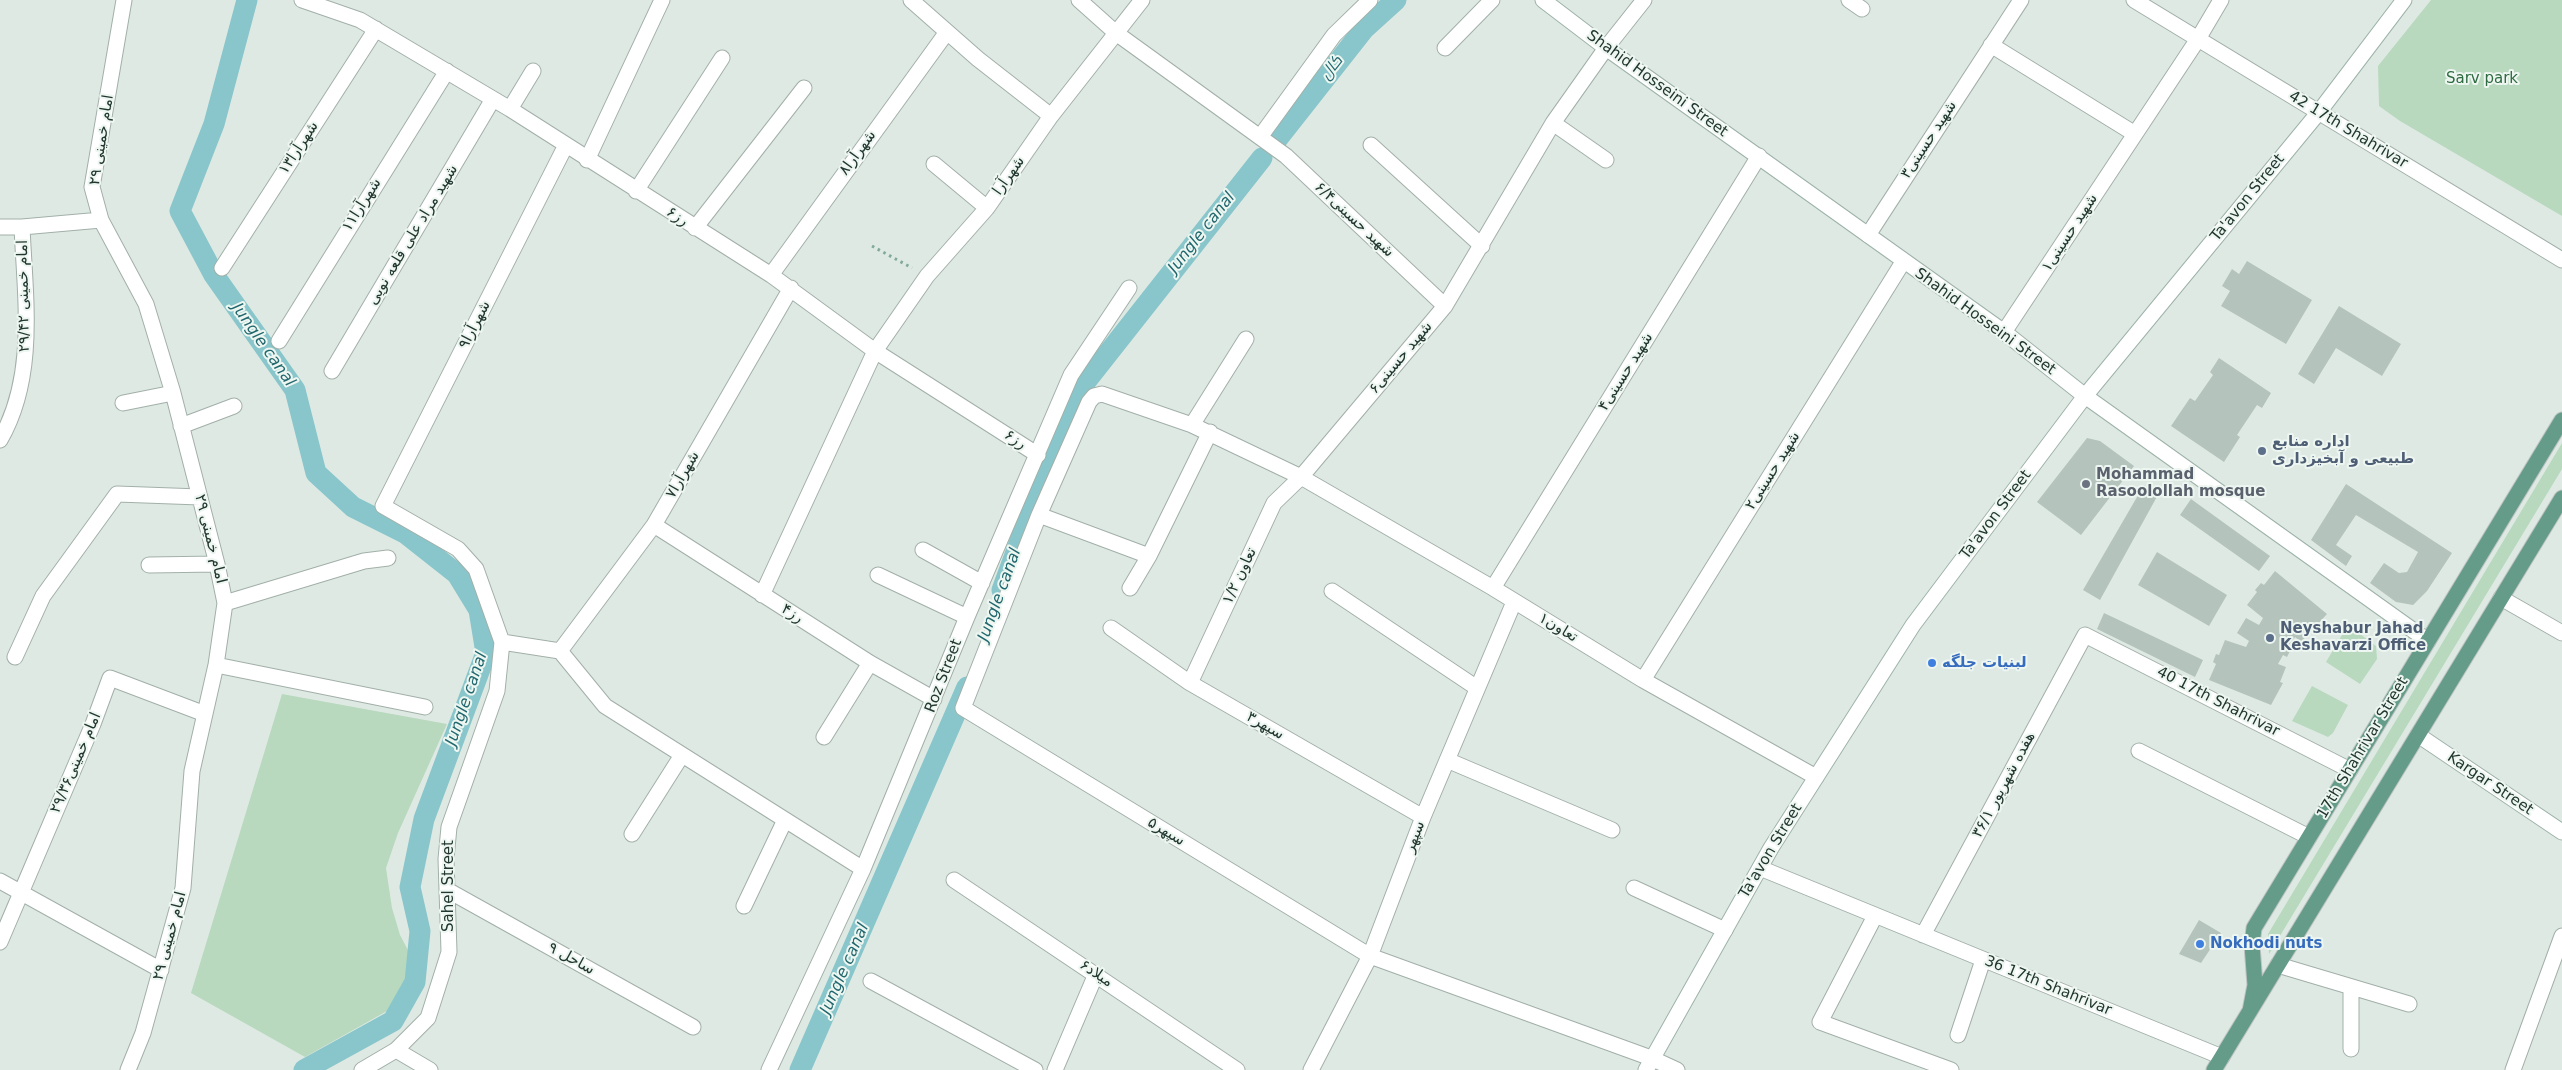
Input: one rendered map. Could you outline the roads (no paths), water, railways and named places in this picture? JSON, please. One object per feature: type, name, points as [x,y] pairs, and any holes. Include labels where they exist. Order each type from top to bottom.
[{"type":"main road","name":"17th Shahrivar Street","points":[[2250,1011],[2255,984],[2252,945],[2254,928],[2562,420]]},
{"type":"main road","name":"17th Shahrivar Street","points":[[2218,1063],[2562,498]]},
{"type":"street","name":"امام خمینی ۲۹","points":[[124,0],[123,17],[92,187],[101,220],[146,304],[173,393],[217,564],[225,603],[216,665],[192,771],[183,888],[143,1033],[128,1070]]},
{"type":"street","name":"رز۶","points":[[304,0],[360,20],[376,28],[510,109],[587,160],[791,288],[876,351],[1038,455]]},
{"type":"street","points":[[587,160],[662,0]]},
{"type":"street","points":[[911,0],[947,32],[1051,116]]},
{"type":"street","name":"شهید حسینی۶/۴","points":[[1079,0],[1116,33],[1286,156],[1445,306]]},
{"type":"street","name":"شهرآرا","points":[[762,595],[876,351],[928,276],[987,208],[1051,116],[1142,0]]},
{"type":"street","points":[[1260,137],[1334,35],[1370,0]]},
{"type":"street","points":[[1445,48],[1492,0]]},
{"type":"street","name":"Shahid Hosseini Street","points":[[1543,0],[1606,48],[1759,156],[1903,262],[2004,332],[2085,396],[2428,641]]},
{"type":"street","name":"شهید حسینی۶","points":[[1301,477],[1445,306],[1482,246],[1553,122],[1606,48],[1644,0]]},
{"type":"street","points":[[1849,0],[1862,9]]},
{"type":"street","name":"شهید حسینی۳","points":[[1868,235],[2021,0]]},
{"type":"street","name":"42 17th Shahrivar","points":[[2134,0],[2556,257]]},
{"type":"street","name":"شهید حسینی۱","points":[[2004,332],[2198,39],[2221,0]]},
{"type":"street","name":"Ta'avon Street","points":[[1649,1064],[1760,868],[1912,625],[2085,396],[2318,112],[2404,0]]},
{"type":"street","name":"شهرآرا۱۳","points":[[222,268],[376,28]]},
{"type":"street","name":"شهرآرا۸","points":[[771,275],[947,32]]},
{"type":"street","points":[[1991,46],[2135,134]]},
{"type":"street","points":[[636,191],[722,58]]},
{"type":"street","name":"شهرآرا۱۱","points":[[279,340],[447,71]]},
{"type":"street","points":[[510,109],[533,71]]},
{"type":"street","points":[[695,228],[804,88]]},
{"type":"street","name":"شهید مراد علی قلعه نویی","points":[[332,371],[493,100]]},
{"type":"street","points":[[1553,122],[1606,160]]},
{"type":"street","name":"شهرآرا۹","points":[[502,642],[476,569],[458,549],[383,506],[566,145]]},
{"type":"street","points":[[1371,145],[1482,246]]},
{"type":"street","name":"شهید حسینی۴","points":[[1493,588],[1759,156]]},
{"type":"street","points":[[934,164],[987,208]]},
{"type":"street","name":"امام خمینی ۲۹/۴۲","points":[[0,440],[12,419],[27,355],[22,227],[101,220]]},
{"type":"street","points":[[0,227],[22,227]]},
{"type":"street","points":[[2556,257],[2562,269]]},
{"type":"street","name":"شهید حسینی۲","points":[[1644,680],[1903,262]]},
{"type":"street","name":"شهرآرا۷","points":[[560,652],[654,525],[791,288]]},
{"type":"street","name":"Roz Street","points":[[769,1070],[863,870],[967,617],[1071,376],[1128,288]]},
{"type":"street","points":[[1192,425],[1246,340]]},
{"type":"street","points":[[123,403],[173,393]]},
{"type":"street","points":[[1149,556],[1039,515],[1089,402],[1094,396],[1102,394],[1210,432],[1301,477]]},
{"type":"street","points":[[181,426],[234,406]]},
{"type":"street","points":[[1130,588],[1149,556],[1210,432]]},
{"type":"street","name":"تعاون۱","points":[[1301,477],[1493,588],[1644,680],[1816,778]]},
{"type":"street","name":"تعاون ۱/۲","points":[[1190,683],[1274,503],[1301,477]]},
{"type":"street","points":[[15,657],[43,596],[117,494],[200,497]]},
{"type":"street","name":"سپهر۵","points":[[1039,515],[962,705],[963,708],[1370,956],[1511,1007],[1649,1064],[1676,1070]]},
{"type":"street","name":"رز۴","points":[[654,525],[870,663],[934,699]]},
{"type":"street","points":[[922,550],[982,583]]},
{"type":"street","points":[[225,603],[364,560],[388,558]]},
{"type":"street","points":[[149,565],[217,564]]},
{"type":"street","points":[[878,576],[967,617]]},
{"type":"street","points":[[1332,591],[1477,688]]},
{"type":"street","points":[[2501,598],[2562,633]]},
{"type":"street","name":"سپهر","points":[[1310,1070],[1370,956],[1423,817],[1514,602]]},
{"type":"street","name":"سپهر۳","points":[[1112,628],[1190,683],[1423,817]]},
{"type":"street","name":"40 17th Shahrivar","points":[[2085,635],[2350,770]]},
{"type":"street","name":"هفده شهریور ۳۶/۱","points":[[1923,935],[2085,635]]},
{"type":"street","points":[[502,642],[560,652],[605,706],[863,870]]},
{"type":"street","name":"Sahel Street","points":[[362,1070],[396,1050],[428,1018],[449,952],[449,891],[446,859],[449,827],[497,691],[502,642]]},
{"type":"street","points":[[824,737],[870,663]]},
{"type":"street","points":[[216,665],[425,707]]},
{"type":"street","name":"امام خمینی۲۹/۳۶","points":[[0,942],[93,724],[110,678],[205,714]]},
{"type":"street","name":"Kargar Street","points":[[2418,735],[2562,832]]},
{"type":"street","points":[[2139,751],[2309,837]]},
{"type":"street","points":[[632,834],[682,755]]},
{"type":"street","points":[[1447,760],[1612,830]]},
{"type":"street","points":[[744,906],[785,820]]},
{"type":"street","name":"36 17th Shahrivar","points":[[1760,868],[1984,960],[2218,1063]]},
{"type":"street","name":"میلاد۶","points":[[954,880],[1237,1070]]},
{"type":"street","points":[[0,881],[161,970]]},
{"type":"street","points":[[1634,888],[1725,930]]},
{"type":"street","name":"ساحل ۹","points":[[449,891],[693,1027]]},
{"type":"street","points":[[1875,916],[1820,1022],[1951,1070]]},
{"type":"street","points":[[2513,1070],[2556,969],[2562,936]]},
{"type":"street","points":[[1958,1035],[1984,960]]},
{"type":"street","points":[[2278,965],[2409,1004]]},
{"type":"street","points":[[1055,1070],[1096,974]]},
{"type":"street","points":[[871,982],[1034,1070]]},
{"type":"street","points":[[2351,987],[2351,1049]]},
{"type":"street","points":[[396,1050],[430,1070]]},
{"type":"waterway","name":"Jungle canal","points":[[247,0],[214,124],[180,211],[214,275],[295,390],[316,473],[353,507],[405,533],[457,574],[479,610],[486,653],[424,819],[410,887],[420,931],[415,982],[393,1021],[304,1070]]},
{"type":"waterway","name":"کال","points":[[1275,142],[1364,29],[1396,0]]},
{"type":"waterway","name":"Jungle canal","points":[[1002,590],[1072,399],[1262,158]]},
{"type":"waterway","name":"Jungle canal","points":[[800,1070],[967,687]]},
{"type":"place","name":"اداره منابع طبیعی و آبخیزداری","points":[[2262,451]]},
{"type":"place","name":"Mohammad Rasoolollah mosque","points":[[2086,484]]},
{"type":"place","name":"Neyshabur Jahad Keshavarzi Office","points":[[2270,638]]},
{"type":"place","name":"لبنیات جلگه","points":[[1932,663]]},
{"type":"place","name":"Nokhodi nuts","points":[[2200,944]]},
{"type":"park label","name":"Sarv park","points":[[2482,79]]}]
